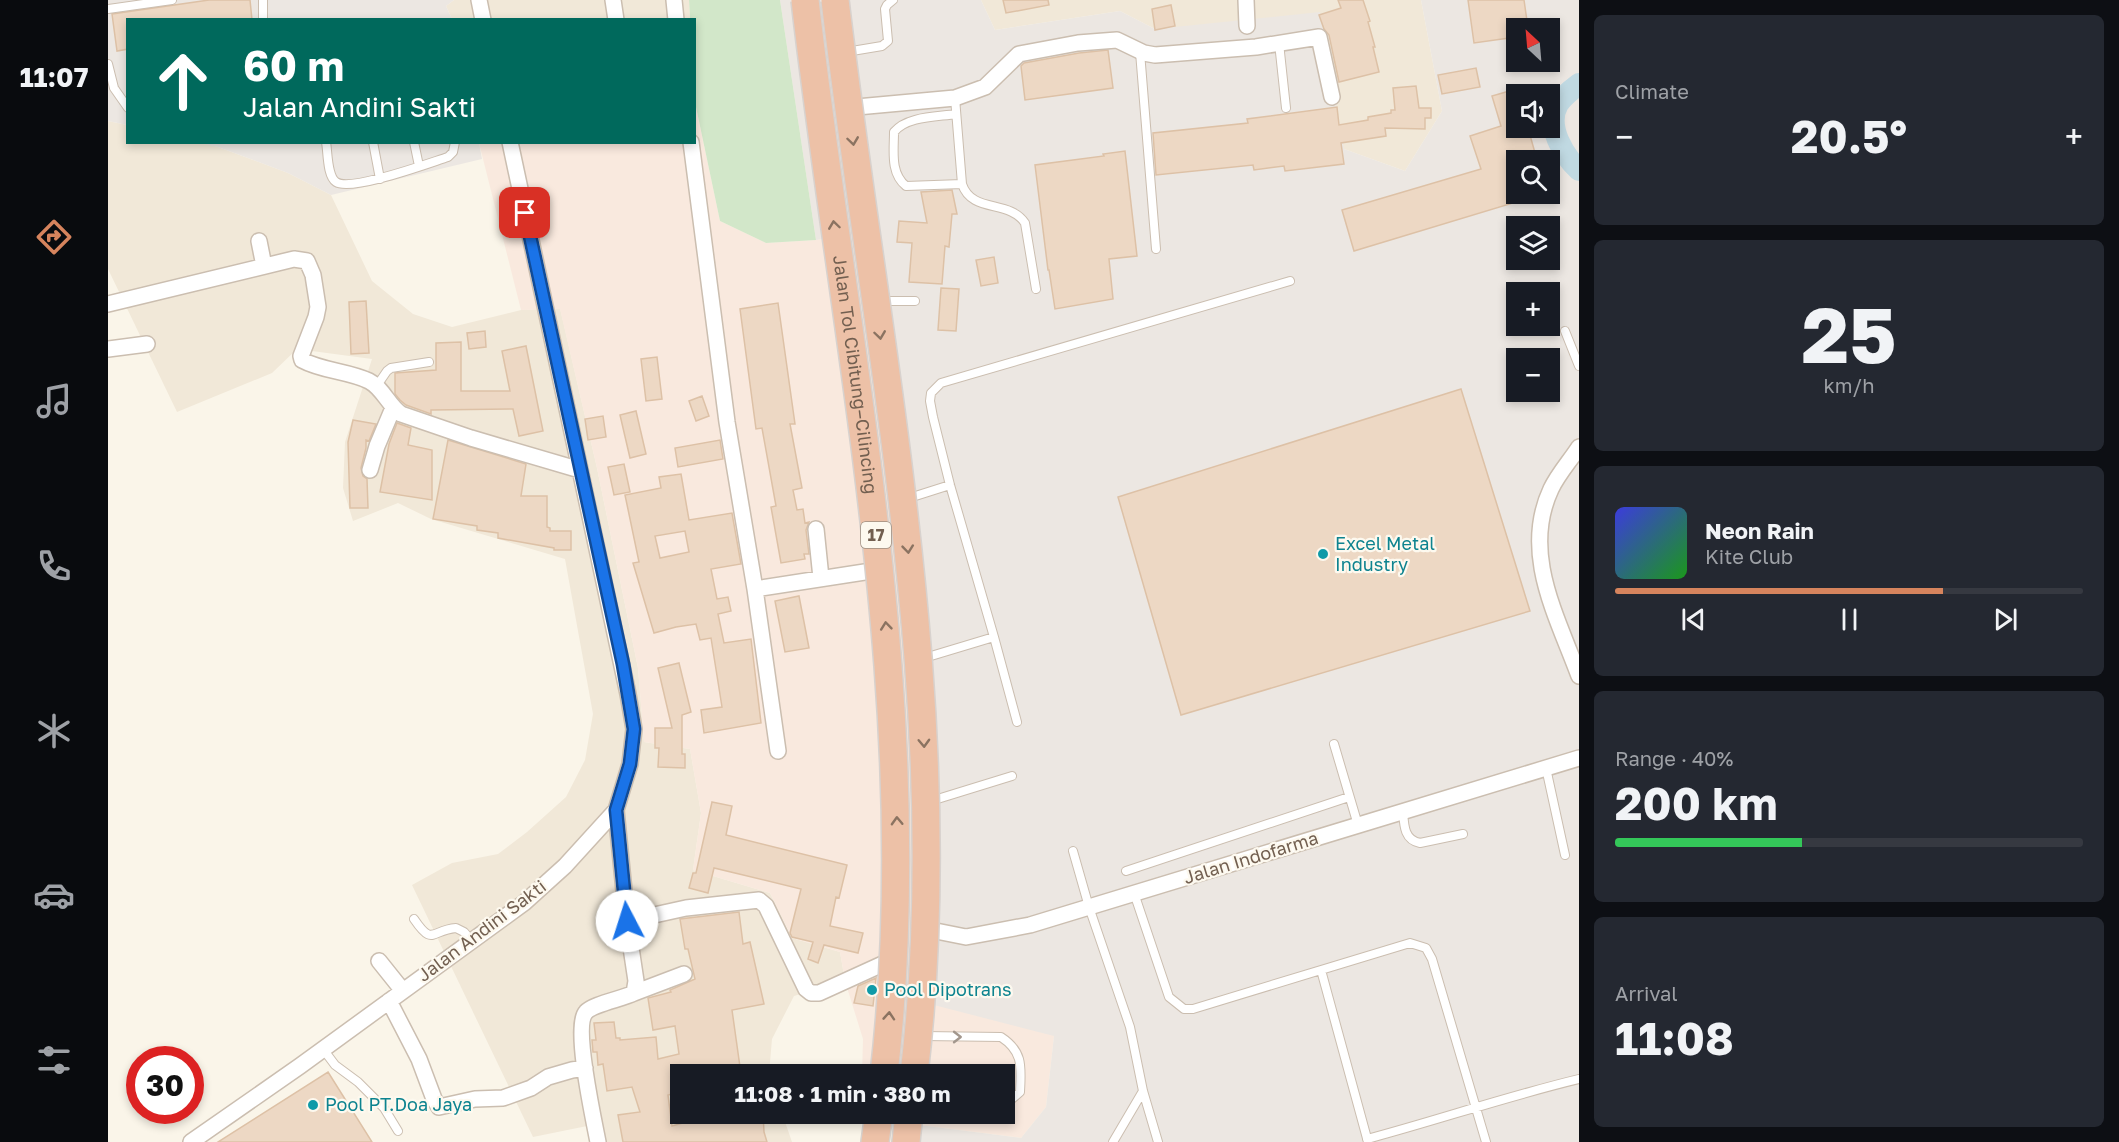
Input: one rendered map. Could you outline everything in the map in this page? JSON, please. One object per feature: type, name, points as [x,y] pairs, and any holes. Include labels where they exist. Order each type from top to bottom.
[{"type":"highway","name":"Jalan Tol Cibitung–Cilincing","points":[[805,0],[816,98],[874,514],[887,635],[897,835],[894,940],[885,1064]]},
{"type":"highway","name":"Jalan Tol Cibitung–Cilincing","points":[[836,0],[904,510],[917,632],[928,834],[925,942],[915,1064]]},
{"type":"highway","points":[[875,1142],[877,1124]]},
{"type":"highway","points":[[906,1142],[908,1124]]},
{"type":"street","points":[[479,0],[483,18]]},
{"type":"street","points":[[613,0],[616,18]]},
{"type":"street","points":[[674,0],[676,18]]},
{"type":"street","points":[[1246,0],[1247,26]]},
{"type":"street","points":[[846,108],[955,98],[985,87],[1019,54],[1027,51],[1078,42],[1117,40],[1155,55],[1256,47],[1320,38],[1332,97]]},
{"type":"street","name":"Jalan Andini Sakti","points":[[191,1142],[524,903],[557,873],[616,810],[630,764],[634,729],[623,664],[572,468],[510,144]]},
{"type":"street","points":[[691,144],[727,422],[755,589],[778,752]]},
{"type":"street","points":[[259,241],[264,266]]},
{"type":"street","points":[[108,304],[294,259],[308,261],[311,266],[318,307],[301,356],[302,360],[370,382],[401,414],[471,438],[572,468]]},
{"type":"street","points":[[108,349],[147,344]]},
{"type":"street","points":[[370,470],[393,408]]},
{"type":"street","points":[[1579,447],[1551,488],[1541,517],[1538,541],[1539,563],[1545,586],[1579,676]]},
{"type":"street","points":[[816,529],[821,578]]},
{"type":"street","points":[[755,589],[884,568]]},
{"type":"street","name":"Jalan Indofarma","points":[[921,928],[966,937],[1030,925],[1579,758]]},
{"type":"street","points":[[616,810],[627,921],[636,981],[634,993]]},
{"type":"street","points":[[627,921],[686,908],[759,900],[766,906],[806,989],[811,993],[819,993],[900,955]]},
{"type":"street","points":[[379,961],[403,991]]},
{"type":"street","points":[[598,1142],[585,1068],[581,1025],[586,1011],[684,974]]},
{"type":"street","points":[[389,1001],[419,1059],[439,1107],[475,1100],[503,1098],[531,1088],[548,1077],[585,1068]]},
{"type":"lane","points":[[108,9],[172,0]]},
{"type":"lane","points":[[263,0],[263,18]]},
{"type":"lane","points":[[839,52],[864,50],[888,41],[885,9],[887,4],[893,0]]},
{"type":"lane","points":[[1279,43],[1286,108]]},
{"type":"lane","points":[[1140,50],[1156,249]]},
{"type":"lane","points":[[108,64],[114,88],[126,105]]},
{"type":"lane","points":[[955,98],[962,184],[965,193],[974,200],[1015,212],[1021,217],[1025,223],[1036,289]]},
{"type":"lane","points":[[956,114],[899,125],[894,132],[894,168],[899,180],[906,186],[962,184]]},
{"type":"lane","points":[[326,144],[331,176],[334,181],[343,184],[380,179],[448,157],[453,152],[455,144]]},
{"type":"lane","points":[[373,144],[380,179]]},
{"type":"lane","points":[[414,144],[419,166]]},
{"type":"lane","points":[[1017,722],[950,485],[930,401],[932,393],[941,383],[1290,281]]},
{"type":"lane","points":[[870,300],[915,301]]},
{"type":"lane","points":[[1564,332],[1579,366]]},
{"type":"lane","points":[[376,387],[387,371],[392,368],[429,362]]},
{"type":"lane","points":[[896,502],[950,485]]},
{"type":"lane","points":[[913,662],[994,637]]},
{"type":"lane","points":[[1334,744],[1358,825]]},
{"type":"lane","points":[[1546,768],[1565,855]]},
{"type":"lane","points":[[921,804],[1012,776]]},
{"type":"lane","points":[[1126,871],[1349,797]]},
{"type":"lane","points":[[1403,811],[1407,836],[1414,842],[1420,843],[1463,834]]},
{"type":"lane","points":[[1073,850],[1089,907],[1131,1027],[1143,1091],[1158,1142]]},
{"type":"lane","points":[[1134,893],[1169,997],[1184,1009],[1194,1009],[1410,942],[1426,948],[1432,959],[1486,1142]]},
{"type":"lane","points":[[414,919],[424,934],[429,936],[456,928],[464,932],[472,941]]},
{"type":"lane","points":[[1321,970],[1368,1141],[1579,1078]]},
{"type":"lane","points":[[912,1036],[1002,1037],[1011,1043],[1017,1052],[1021,1066],[1020,1092],[1015,1096]]},
{"type":"lane","points":[[323,1049],[334,1065],[358,1082],[384,1108],[398,1131]]},
{"type":"lane","points":[[1113,1142],[1143,1091]]},
{"type":"shaded area","points":[[108,0],[454,0],[446,6],[452,18],[126,18],[126,125],[108,121]]},
{"type":"shaded area","points":[[454,0],[689,0],[690,18],[452,18],[446,6]]},
{"type":"shaded area","points":[[780,0],[981,0],[995,30],[1120,11],[1155,29],[1320,12],[1344,149],[1405,171],[1442,111],[1421,0],[1579,0],[1579,1142],[909,1142],[911,1124],[1021,1138],[1046,1107],[1054,1036],[930,1004],[875,231],[816,240]]},
{"type":"shaded area","points":[[981,0],[1421,0],[1442,111],[1405,171],[1344,149],[1155,29],[1120,11],[995,30]]},
{"type":"shaded area","points":[[696,107],[720,221],[766,243],[816,240],[875,231],[1054,1036],[1046,1107],[1021,1138],[911,1124],[1015,1124],[1015,1064],[862,1064],[863,1039],[845,981],[840,952],[792,938],[770,893],[693,870],[701,813],[690,749],[644,742],[638,668],[597,468],[560,309],[521,310],[479,144],[696,144]]},
{"type":"shaded area","points":[[108,121],[126,125],[126,144],[207,144],[288,173],[331,195],[372,281],[413,314],[452,327],[521,310],[560,308],[597,468],[638,668],[644,742],[690,749],[701,813],[693,870],[770,893],[792,938],[840,952],[845,981],[794,996],[772,1039],[770,1064],[670,1064],[670,1124],[786,1124],[792,1142],[594,1142],[592,1125],[533,1137],[412,885],[452,863],[498,854],[566,797],[585,760],[593,714],[565,559],[431,519],[398,503],[353,521],[343,488],[345,442],[372,359],[297,349],[272,373],[177,412],[108,269]]},
{"type":"shaded area","points":[[204,144],[479,144],[482,159],[331,195],[288,173]]},
{"type":"green space","points":[[689,0],[780,0],[816,240],[766,243],[720,221],[696,107],[696,18],[690,18]]},
{"type":"building","points":[[209,0],[250,0],[252,18],[126,18],[126,49],[117,51],[112,14]]},
{"type":"building","points":[[1003,0],[1048,0],[1049,5],[1006,13]]},
{"type":"building","points":[[1338,0],[1363,0],[1370,21],[1368,22],[1379,72],[1339,82],[1329,35],[1319,15],[1341,8]]},
{"type":"building","points":[[1468,0],[1524,0],[1527,18],[1506,18],[1506,38],[1474,43]]},
{"type":"building","points":[[1171,5],[1175,26],[1155,30],[1152,9]]},
{"type":"building","points":[[1108,50],[1113,88],[1025,100],[1021,66],[1024,63]]},
{"type":"building","points":[[1476,68],[1480,87],[1442,94],[1438,75]]},
{"type":"building","points":[[1416,86],[1419,108],[1431,108],[1431,118],[1425,118],[1425,129],[1385,128],[1386,136],[1341,143],[1344,164],[1285,171],[1284,166],[1254,170],[1253,165],[1156,175],[1153,133],[1248,123],[1247,119],[1337,107],[1339,125],[1368,120],[1368,117],[1391,113],[1391,110],[1395,110],[1393,88]]},
{"type":"building","points":[[1506,92],[1506,138],[1531,138],[1534,150],[1506,150],[1506,204],[1510,204],[1354,251],[1342,210],[1481,169],[1470,136],[1501,126],[1492,96]]},
{"type":"building","points":[[1125,151],[1137,256],[1109,259],[1113,299],[1055,309],[1035,165]]},
{"type":"building","points":[[952,190],[957,214],[952,214],[949,247],[945,246],[942,284],[909,282],[912,243],[897,242],[899,221],[927,223],[921,192]]},
{"type":"building","points":[[994,257],[998,283],[981,286],[976,260]]},
{"type":"building","points":[[941,288],[959,289],[956,331],[938,330]]},
{"type":"building","points":[[366,301],[369,353],[351,354],[349,302]]},
{"type":"building","points":[[778,303],[795,424],[790,424],[802,488],[793,490],[797,510],[803,509],[805,523],[809,522],[806,530],[809,554],[804,554],[805,559],[781,563],[771,507],[776,506],[762,428],[756,429],[740,309]]},
{"type":"building","points":[[485,331],[486,347],[469,349],[467,333]]},
{"type":"building","points":[[461,342],[461,391],[510,391],[502,351],[526,346],[543,431],[519,436],[513,409],[431,410],[431,414],[406,405],[400,400],[395,394],[395,373],[436,370],[436,343]]},
{"type":"building","points":[[657,357],[662,399],[646,401],[641,359]]},
{"type":"building","name":"Excel Metal Industry","points":[[1461,389],[1530,611],[1181,715],[1118,497]]},
{"type":"building","points":[[702,396],[709,416],[696,421],[689,401]]},
{"type":"building","points":[[636,411],[646,454],[630,458],[620,415]]},
{"type":"building","points":[[603,416],[606,437],[588,440],[585,419]]},
{"type":"building","points":[[353,420],[376,424],[369,441],[366,440],[361,468],[363,476],[367,479],[368,508],[350,508],[348,442]]},
{"type":"building","points":[[397,423],[411,428],[408,445],[432,450],[432,500],[380,492],[389,444]]},
{"type":"building","points":[[448,440],[526,464],[521,496],[547,496],[547,527],[550,531],[571,531],[571,550],[554,550],[554,548],[498,538],[498,533],[477,530],[477,526],[433,519]]},
{"type":"building","points":[[720,440],[723,459],[678,467],[675,448]]},
{"type":"building","points":[[624,464],[630,492],[614,495],[608,467]]},
{"type":"building","points":[[681,474],[689,520],[732,513],[741,564],[711,569],[717,599],[728,597],[731,611],[718,614],[724,643],[751,639],[761,723],[704,733],[701,710],[722,707],[711,638],[700,640],[696,624],[654,633],[633,563],[639,562],[625,495],[661,488],[659,477]],"holes":[[[685,531],[689,552],[660,558],[655,536]]]},
{"type":"building","points":[[799,596],[809,648],[785,652],[775,601]]},
{"type":"building","points":[[679,663],[691,712],[682,715],[682,754],[685,754],[685,768],[658,767],[659,748],[655,748],[655,728],[672,728],[658,668]]},
{"type":"building","points":[[712,802],[732,806],[726,835],[847,865],[839,898],[836,897],[830,926],[863,933],[858,953],[824,945],[818,963],[808,959],[813,942],[792,937],[790,933],[801,889],[714,868],[708,893],[689,888],[693,873],[696,873]]},
{"type":"building","points":[[739,912],[743,944],[750,942],[764,1004],[732,1010],[740,1064],[670,1064],[670,1095],[668,1095],[670,1124],[672,1126],[679,1124],[764,1124],[767,1142],[623,1142],[618,1115],[640,1112],[632,1087],[607,1091],[603,1064],[598,1065],[597,1052],[593,1052],[592,1040],[596,1040],[594,1023],[614,1022],[616,1038],[620,1040],[656,1037],[658,1059],[679,1054],[675,1026],[653,1030],[648,998],[671,992],[670,990],[695,979],[688,949],[685,949],[680,919]]},
{"type":"building","points":[[876,978],[873,1006],[854,1003],[858,986]]},
{"type":"building","name":"Pool PT.Doa Jaya","points":[[328,1072],[372,1142],[218,1142]]},
{"type":"waterway","points":[[1579,84],[1558,104],[1554,122],[1562,149],[1579,170]]},
{"type":"place","name":"Excel Metal Industry","points":[[1323,554]]},
{"type":"place","name":"Pool Dipotrans","points":[[872,990]]},
{"type":"place","name":"Pool PT.Doa Jaya","points":[[313,1105]]},
{"type":"route","points":[[525,213],[623,664],[634,729],[630,764],[616,810],[627,921]]}]
